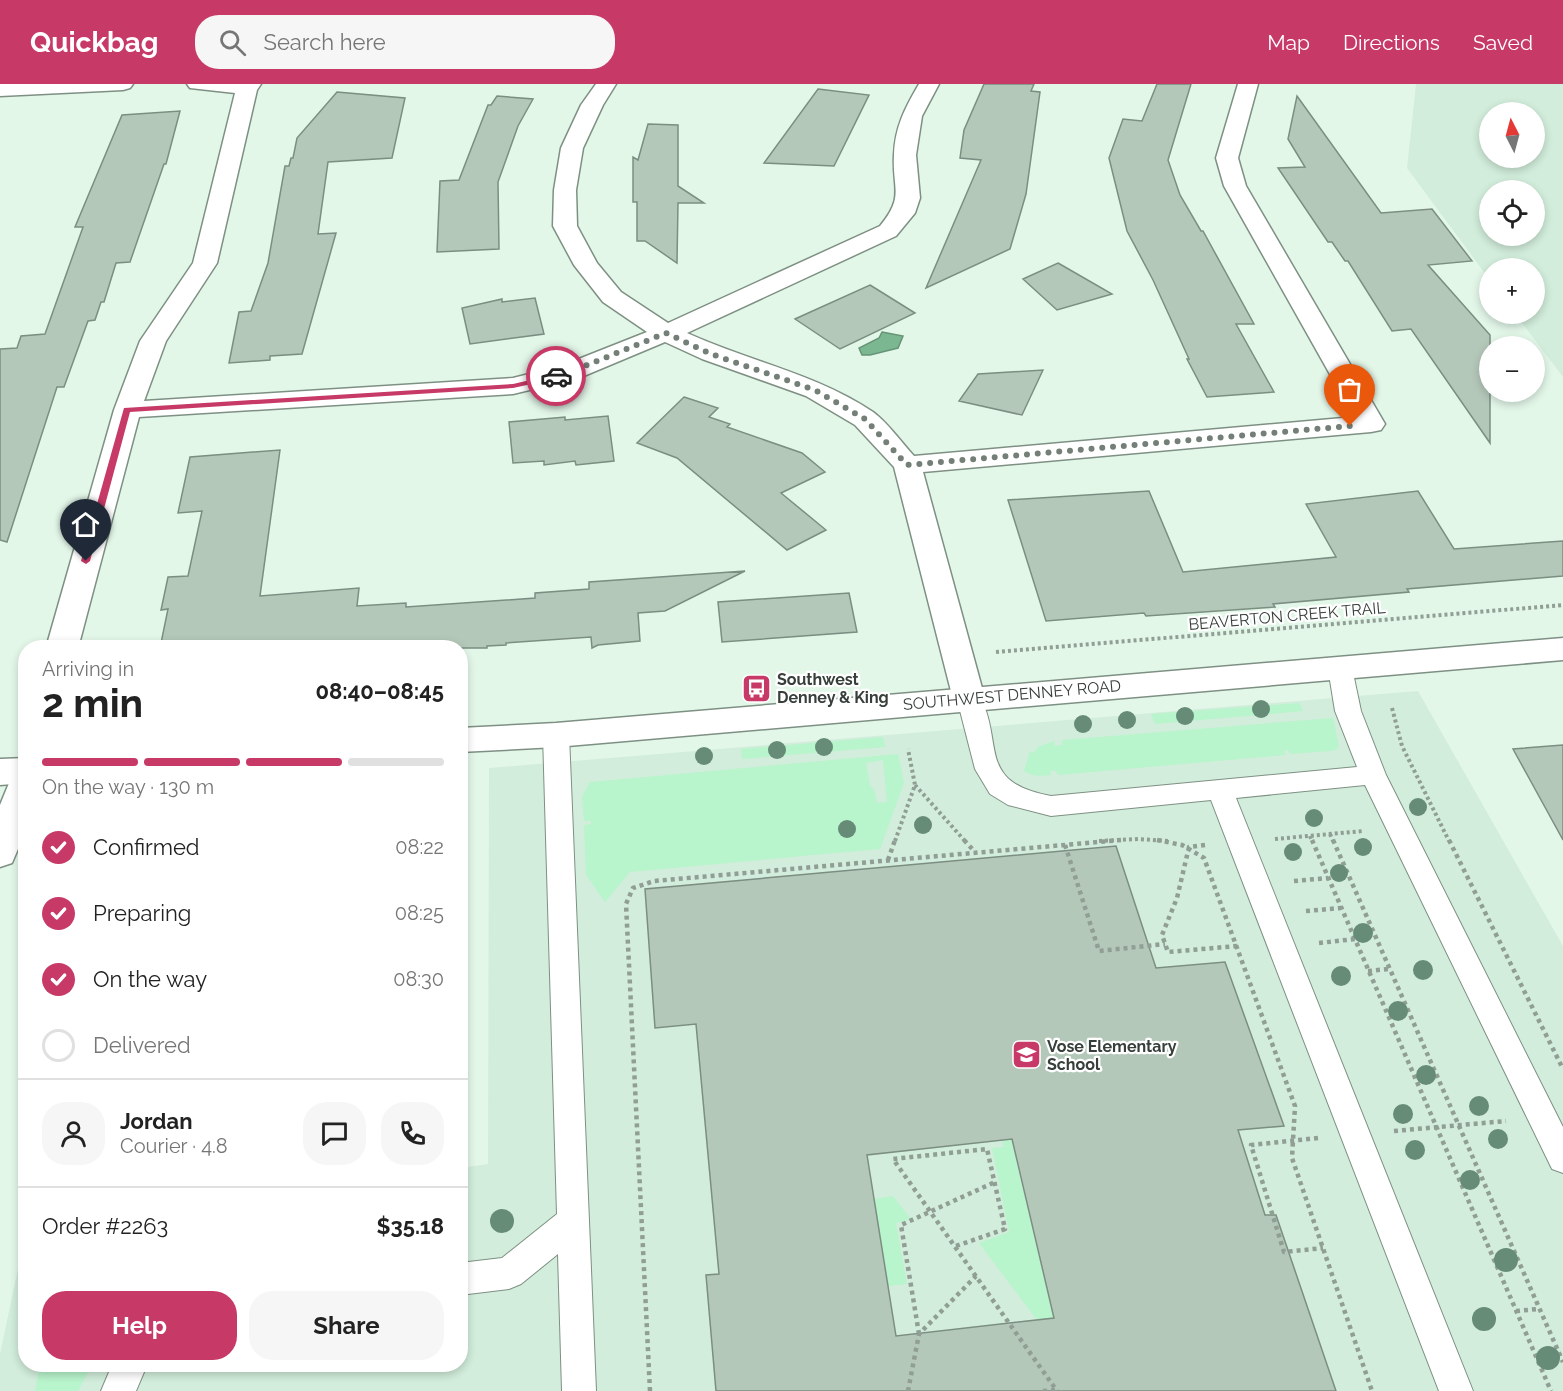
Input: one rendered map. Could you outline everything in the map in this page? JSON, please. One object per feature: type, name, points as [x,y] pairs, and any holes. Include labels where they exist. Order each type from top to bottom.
[{"type":"street","points":[[0,90],[123,84]]},
{"type":"street","points":[[64,640],[127,410],[153,341],[205,263],[249,86],[197,84]]},
{"type":"street","points":[[606,84],[592,105],[572,148],[565,190],[565,226],[586,265],[612,297],[666,333],[711,354],[815,390],[865,419],[907,465],[969,699]]},
{"type":"street","points":[[127,410],[513,386],[570,372],[666,333],[888,231],[903,213],[908,198],[905,155],[911,116],[929,84]]},
{"type":"street","points":[[907,465],[1371,424],[1235,186],[1227,158],[1248,84]]},
{"type":"street","name":"SOUTHWEST DENNEY ROAD","points":[[468,740],[556,735],[1563,649]]},
{"type":"street","points":[[0,772],[18,771]]},
{"type":"street","points":[[0,853],[18,802]]},
{"type":"lane","points":[[1340,668],[1348,711],[1373,775],[1563,1159]]},
{"type":"lane","points":[[969,699],[988,767],[1000,787],[1025,801],[1051,806],[1373,775]]},
{"type":"lane","points":[[556,735],[579,1391]]},
{"type":"lane","points":[[1220,790],[1456,1391]]},
{"type":"lane","points":[[468,1278],[509,1274],[572,1222]]},
{"type":"lane","points":[[118,1391],[127,1372]]},
{"type":"path","name":"BEAVERTON CREEK TRAIL","points":[[1013,651],[1563,605]]},
{"type":"path","points":[[1392,708],[1402,746],[1563,1069]]},
{"type":"path","points":[[908,749],[915,785],[975,853]]},
{"type":"path","points":[[888,860],[915,785]]},
{"type":"path","points":[[1189,847],[1441,824]]},
{"type":"path","points":[[1330,834],[1563,1362]]},
{"type":"path","points":[[1310,836],[1551,1391]]},
{"type":"path","points":[[650,1391],[626,904],[633,888],[654,881],[1161,838],[1189,847],[1204,858],[1295,1106],[1292,1158],[1372,1391]]},
{"type":"path","points":[[1065,845],[1099,951],[1165,944]]},
{"type":"path","points":[[1189,847],[1177,898],[1162,935],[1168,952],[1237,946]]},
{"type":"path","points":[[1368,971],[1389,969]]},
{"type":"path","points":[[956,1246],[1005,1229],[987,1149],[893,1158],[1057,1390]]},
{"type":"path","points":[[908,1391],[919,1334],[901,1226],[995,1182]]},
{"type":"path","points":[[919,1334],[976,1276]]},
{"type":"path","points":[[1516,1311],[1539,1309]]},
{"type":"path","points":[[1043,1391],[1057,1390]]},
{"type":"shaded area","points":[[1416,84],[1563,84],[1563,377],[1545,353],[1545,336],[1532,336],[1523,324],[1545,324],[1545,258],[1479,258],[1479,265],[1407,168]]},
{"type":"shaded area","points":[[882,332],[903,336],[898,348],[862,355],[859,348],[879,338]]},
{"type":"shaded area","name":"Vose Elementary School","points":[[1418,691],[1563,946],[1563,1391],[0,1391],[0,1354],[18,1268],[18,1372],[468,1372],[468,1167],[488,1164],[489,768]]},
{"type":"shaded area","points":[[1299,703],[1303,711],[1155,724],[1151,714]]},
{"type":"shaded area","points":[[1333,718],[1339,746],[1336,750],[1290,754],[1288,750],[1284,751],[1285,755],[1058,775],[1056,771],[1050,771],[1051,775],[1040,776],[1024,771],[1030,751],[1034,753],[1038,747],[1054,741],[1055,746],[1062,745],[1062,740]]},
{"type":"shaded area","points":[[883,737],[885,747],[742,759],[741,749]]},
{"type":"shaded area","points":[[898,754],[904,783],[880,849],[630,872],[605,902],[586,875],[584,825],[591,824],[591,821],[584,821],[582,797],[590,782]],"holes":[[[883,760],[887,802],[877,803],[874,789],[870,786],[866,763]]]},
{"type":"shaded area","points":[[1011,1139],[1054,1318],[1037,1320],[979,1243],[1009,1232],[992,1148],[1004,1147],[1002,1140]]},
{"type":"shaded area","points":[[893,1196],[911,1219],[896,1223],[907,1284],[888,1286],[874,1199]]},
{"type":"shaded area","points":[[39,1372],[88,1372],[78,1391],[35,1391]]},
{"type":"building","points":[[984,84],[1034,84],[1031,91],[1040,92],[1026,194],[1010,249],[926,288],[981,160],[960,158],[964,130]]},
{"type":"building","points":[[1157,84],[1191,84],[1168,160],[1180,195],[1203,231],[1254,324],[1236,324],[1274,392],[1207,397],[1187,359],[1189,359],[1153,280],[1127,231],[1109,158],[1123,119],[1142,121]]},
{"type":"building","points":[[818,89],[869,95],[834,166],[764,163]]},
{"type":"building","points":[[337,92],[405,98],[392,158],[328,162],[318,234],[336,233],[302,354],[270,356],[270,360],[229,363],[239,312],[251,311],[268,263],[285,166],[289,166],[293,158],[297,138]]},
{"type":"building","points":[[497,96],[533,99],[518,126],[498,182],[499,249],[437,252],[440,181],[459,180],[488,105],[491,105]]},
{"type":"building","points":[[1297,96],[1381,213],[1432,209],[1472,261],[1428,265],[1490,335],[1479,336],[1479,402],[1490,402],[1490,443],[1411,329],[1392,331],[1348,261],[1345,261],[1332,242],[1328,242],[1278,168],[1305,167],[1288,139]]},
{"type":"building","points":[[180,111],[166,164],[164,164],[130,262],[116,263],[104,302],[101,302],[95,320],[88,321],[64,387],[57,387],[7,542],[0,540],[0,349],[17,348],[21,336],[45,334],[83,227],[75,227],[122,115]]},
{"type":"building","points":[[648,124],[678,125],[678,186],[704,203],[678,203],[677,263],[645,241],[637,241],[637,202],[633,202],[633,157],[638,160]]},
{"type":"building","points":[[1058,263],[1112,294],[1057,310],[1023,279]]},
{"type":"building","points":[[870,285],[915,313],[840,349],[795,319]]},
{"type":"building","points":[[535,298],[544,334],[470,344],[462,308],[502,299],[502,302]]},
{"type":"building","points":[[1043,370],[1022,415],[959,401],[978,374]]},
{"type":"building","points":[[684,397],[718,408],[709,417],[730,424],[727,427],[802,453],[825,472],[781,493],[826,530],[787,550],[677,458],[637,443]]},
{"type":"building","points":[[608,416],[614,461],[576,465],[575,461],[544,465],[544,461],[513,463],[509,422]]},
{"type":"building","points":[[280,450],[260,596],[359,588],[357,606],[406,603],[406,607],[535,598],[535,593],[589,589],[589,582],[745,571],[665,611],[638,613],[640,641],[598,645],[592,648],[591,637],[506,643],[506,645],[487,646],[487,648],[468,648],[468,640],[162,640],[168,609],[161,610],[168,577],[188,576],[202,511],[178,513],[190,457]]},
{"type":"building","points":[[1149,491],[1183,572],[1336,557],[1306,504],[1418,491],[1454,549],[1563,541],[1563,576],[1407,589],[1409,592],[1273,604],[1275,607],[1146,616],[1144,613],[1046,621],[1008,500]]},
{"type":"building","points":[[849,593],[857,632],[722,642],[718,602]]},
{"type":"building","points":[[1563,745],[1563,840],[1513,749]]},
{"type":"building","name":"Vose Elementary School","points":[[1116,846],[1156,968],[1225,962],[1284,1126],[1238,1130],[1265,1215],[1276,1215],[1336,1391],[716,1391],[706,1275],[719,1274],[696,1024],[655,1028],[645,889]],"holes":[[[1012,1139],[1054,1318],[896,1336],[867,1155]]]},
{"type":"way so far","points":[[556,376],[666,333],[711,354],[815,390],[865,419],[907,465],[1350,426]]},
{"type":"place","name":"Southwest Denney & King","points":[[756,688]]},
{"type":"place","name":"Vose Elementary School","points":[[1026,1055]]},
{"type":"route","points":[[86,561],[127,410],[513,386],[556,376]]}]
